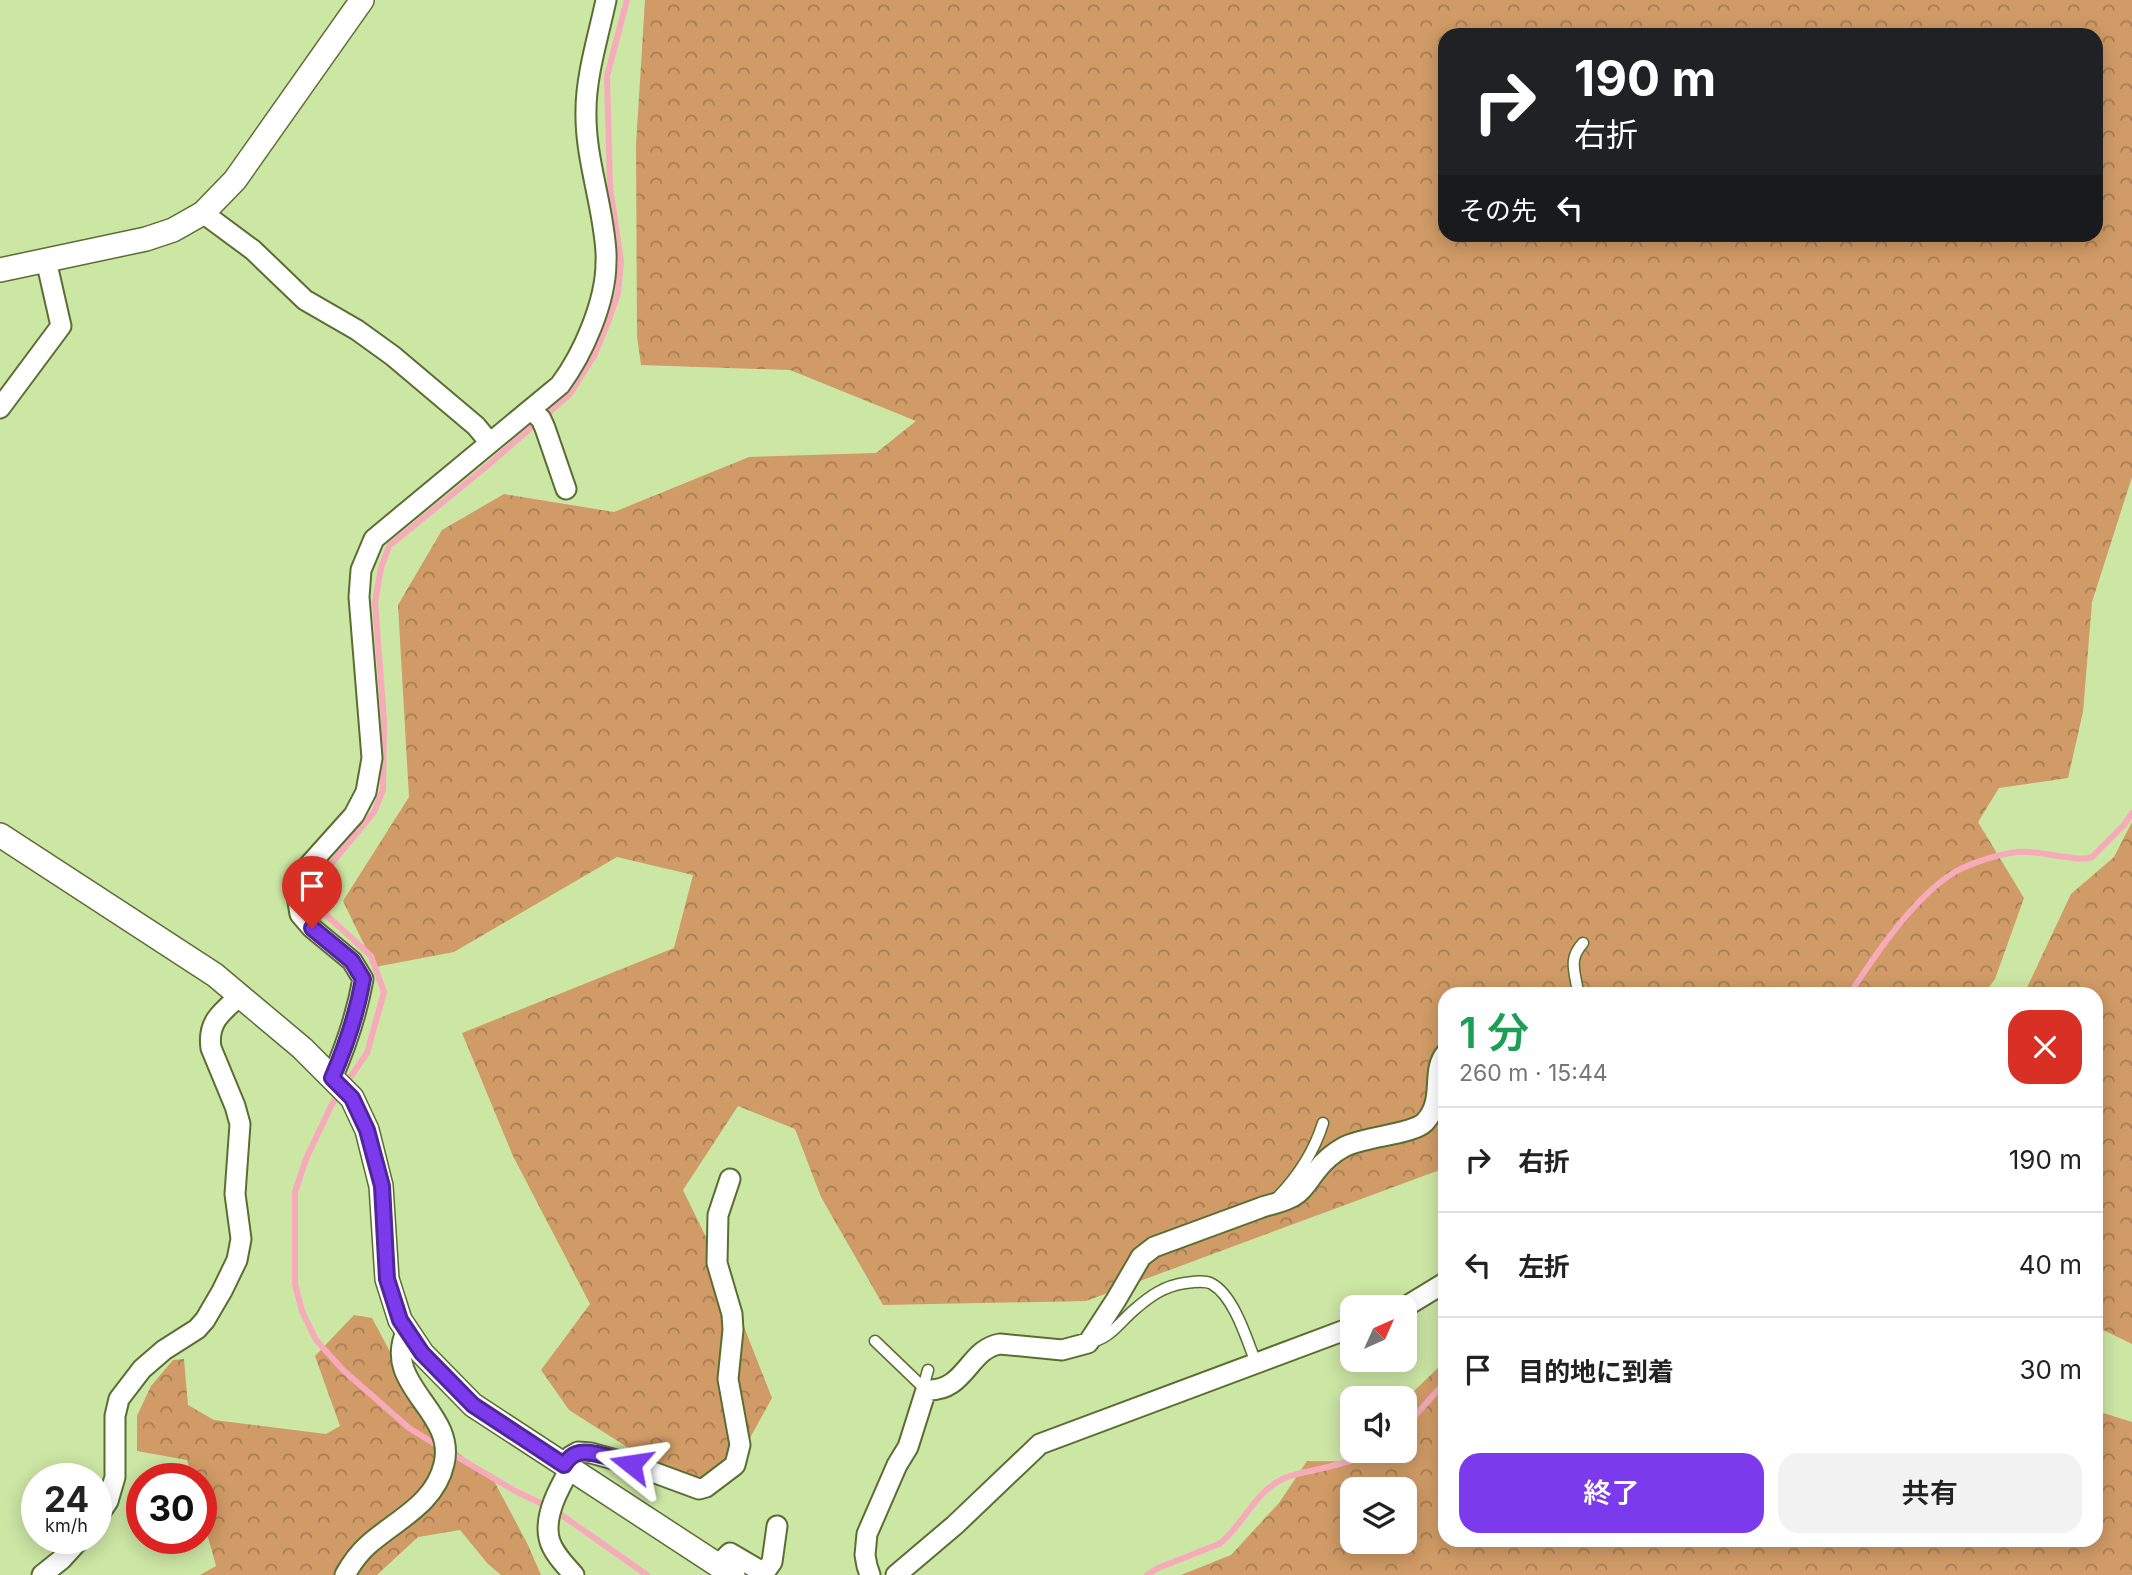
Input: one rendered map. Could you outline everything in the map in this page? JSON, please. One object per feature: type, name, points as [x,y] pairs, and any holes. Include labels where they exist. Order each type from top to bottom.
[{"type":"street","points":[[342,1088],[342,1054],[363,979],[352,961],[312,928],[300,914],[297,896],[302,873],[354,815],[366,792],[372,758],[359,597],[361,570],[374,538],[560,385],[572,369],[588,335],[601,297],[607,263],[602,220],[587,147],[586,107],[606,0]]},
{"type":"street","points":[[0,270],[146,239],[173,230],[203,213],[235,180],[360,1]]},
{"type":"street","points":[[203,213],[253,250],[305,300],[357,330],[393,356],[476,426],[490,443]]},
{"type":"street","points":[[0,408],[61,326],[46,260]]},
{"type":"street","points":[[531,410],[541,419],[545,428],[566,489]]},
{"type":"street","points":[[0,835],[215,975],[302,1048],[342,1088],[367,1130],[382,1186],[387,1279],[400,1320],[422,1353],[473,1405],[725,1570],[730,1553],[759,1570],[767,1569],[772,1562],[776,1526]]},
{"type":"street","points":[[112,1488],[115,1478],[115,1416],[119,1399],[142,1369],[163,1350],[197,1329],[205,1320],[237,1260],[241,1239],[235,1194],[240,1124],[211,1048],[210,1031],[218,1016],[241,995]]},
{"type":"street","points":[[870,1575],[865,1555],[867,1534],[897,1465],[908,1447],[926,1390],[934,1391],[953,1383],[991,1345],[1062,1350],[1088,1343],[1140,1257],[1146,1252],[1266,1205],[1292,1198],[1325,1161],[1343,1148],[1363,1140],[1417,1128],[1425,1122],[1438,1096],[1438,1068]]},
{"type":"street","points":[[574,1575],[560,1559],[549,1539],[548,1522],[571,1456],[578,1452],[591,1453],[631,1464],[699,1489],[706,1487],[735,1465],[740,1445],[729,1378],[733,1330],[718,1263],[717,1236],[718,1215],[730,1179]]},
{"type":"street","points":[[1418,1299],[1438,1287]]},
{"type":"street","points":[[345,1575],[354,1559],[369,1544],[429,1496],[444,1463],[446,1444],[442,1429],[408,1380],[402,1362],[400,1351],[407,1330]]},
{"type":"street","points":[[896,1575],[955,1525],[1040,1444],[1340,1332]]},
{"type":"street","points":[[42,1575],[67,1554]]},
{"type":"lane","points":[[1577,987],[1573,959],[1583,943]]},
{"type":"lane","points":[[1266,1205],[1277,1199],[1306,1163],[1323,1123]]},
{"type":"lane","points":[[1088,1343],[1108,1336],[1121,1321],[1157,1291],[1171,1285],[1203,1282],[1211,1283],[1228,1300],[1256,1363]]},
{"type":"lane","points":[[875,1341],[926,1390]]},
{"type":"lane","points":[[926,1390],[924,1384],[928,1370]]},
{"type":"green space","points":[[645,0],[2132,0],[2132,477],[2092,602],[2083,712],[2068,778],[1999,788],[1978,822],[2024,898],[1995,979],[1989,987],[1438,987],[1438,1171],[1086,1301],[883,1305],[821,1197],[795,1129],[738,1106],[683,1190],[720,1266],[772,1398],[735,1465],[690,1487],[569,1410],[541,1370],[590,1304],[513,1156],[462,1033],[674,948],[693,875],[617,857],[454,952],[375,967],[343,901],[409,797],[398,605],[442,530],[504,494],[614,512],[749,457],[876,453],[916,421],[790,370],[641,365],[637,336],[636,145]]},
{"type":"green space","points":[[2132,822],[2132,1344],[2103,1330],[2103,987],[2027,987],[2071,894],[2114,857]]},
{"type":"green space","points":[[354,1315],[372,1318],[434,1434],[494,1481],[541,1575],[501,1575],[488,1564],[460,1530],[418,1537],[377,1575],[200,1575],[216,1566],[213,1554],[217,1554],[217,1463],[188,1463],[187,1460],[137,1451],[137,1416],[151,1386],[173,1360],[184,1359],[188,1405],[214,1420],[326,1434],[340,1426],[315,1356]]},
{"type":"green space","points":[[1438,1368],[1438,1547],[2103,1547],[2103,1413],[2132,1422],[2132,1575],[1181,1575],[1231,1555],[1279,1503],[1307,1461],[1417,1463],[1417,1388]]},
{"type":"waterway","points":[[440,1447],[409,1428],[343,1370],[316,1340],[302,1311],[295,1284],[295,1192],[306,1159],[332,1104],[367,1053],[384,992],[371,956],[323,912],[315,892],[326,870],[374,812],[383,790],[384,721],[375,602],[381,568],[389,546],[570,394],[594,356],[608,322],[618,293],[621,261],[610,187],[607,76],[627,0]]},
{"type":"waterway","points":[[1855,987],[1883,945],[1911,911],[1940,882],[1955,872],[1985,859],[2017,852],[2092,857],[2124,825],[2132,813]]},
{"type":"waterway","points":[[1417,1414],[1438,1390]]},
{"type":"waterway","points":[[449,1452],[515,1491],[553,1509],[647,1575]]},
{"type":"waterway","points":[[1147,1575],[1219,1544],[1262,1494],[1283,1479],[1343,1463]]},
{"type":"route","points":[[312,928],[352,961],[363,979],[358,1003],[332,1078],[352,1098],[367,1130],[382,1186],[387,1279],[400,1320],[422,1353],[473,1405],[564,1465],[578,1452],[631,1464]]}]
